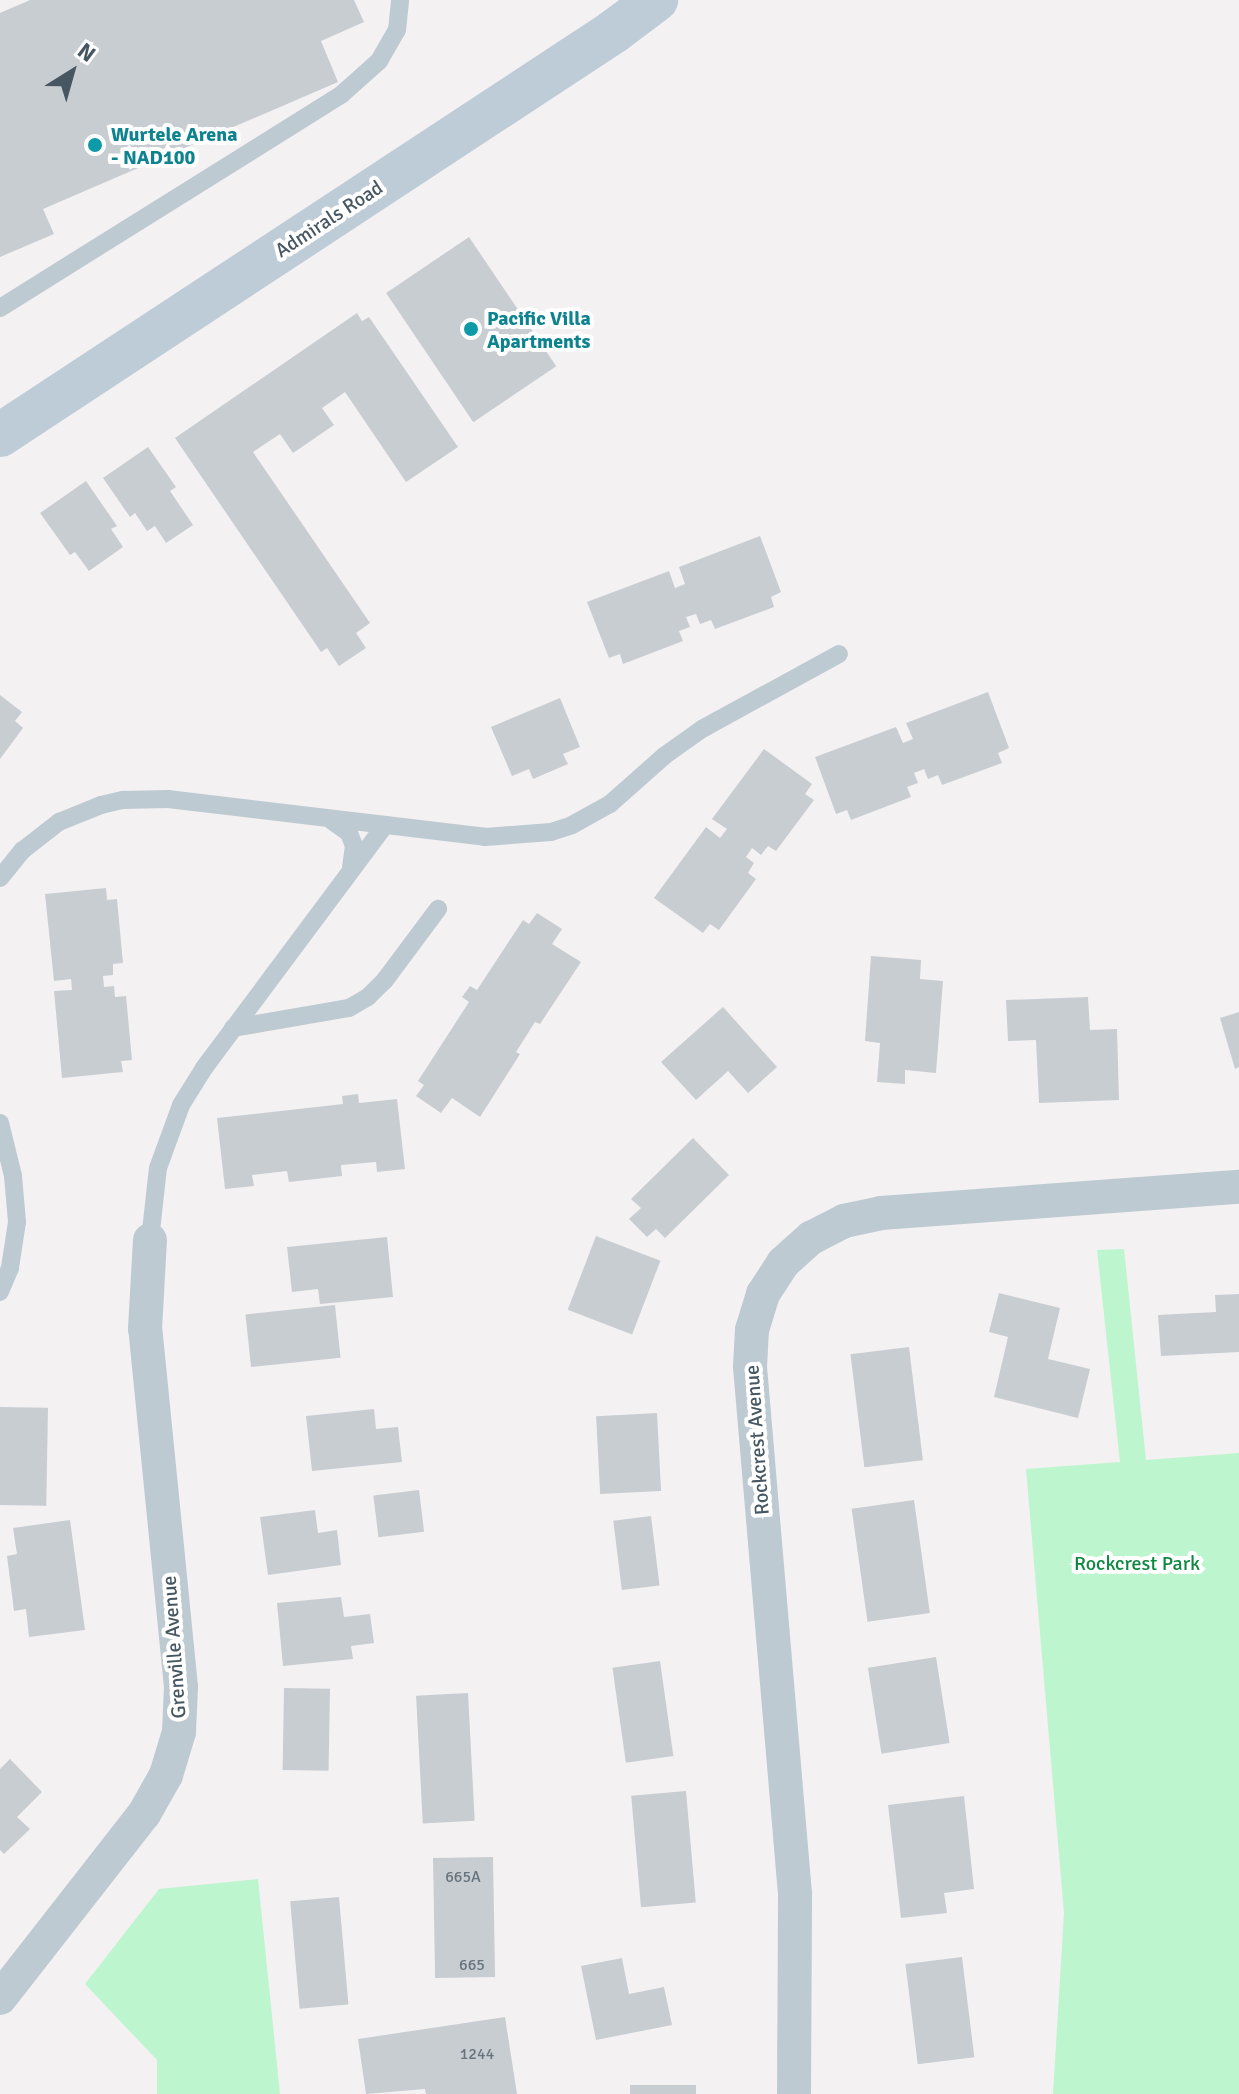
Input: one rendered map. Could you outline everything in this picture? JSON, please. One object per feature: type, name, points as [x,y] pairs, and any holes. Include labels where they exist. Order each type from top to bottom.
[{"type":"main road","name":"Admirals Road","points":[[0,435],[613,32],[656,0]]},
{"type":"street","name":"Rockcrest Avenue","points":[[794,2094],[795,1894],[750,1367],[752,1330],[763,1294],[783,1263],[811,1238],[844,1221],[869,1216],[1239,1187]]},
{"type":"street","name":"Grenville Avenue","points":[[3,1989],[144,1814],[166,1775],[179,1732],[181,1687],[145,1329],[150,1240]]},
{"type":"lane","points":[[0,308],[342,94],[379,61],[397,30],[400,0]]},
{"type":"lane","points":[[0,878],[23,850],[59,822],[101,805],[123,800],[168,799],[507,838],[572,825],[610,804],[664,756],[702,729],[839,654]]},
{"type":"lane","points":[[324,818],[338,823],[349,833],[354,861],[348,874]]},
{"type":"lane","points":[[150,1240],[158,1168],[172,1125],[192,1086],[385,825]]},
{"type":"lane","points":[[233,1028],[349,1008],[368,997],[385,980],[438,909]]},
{"type":"lane","points":[[0,1123],[13,1176],[17,1222],[10,1268],[0,1292]]},
{"type":"green space","name":"Rockcrest Park","points":[[1124,1249],[1146,1460],[1239,1453],[1239,2094],[1053,2094],[1064,1913],[1026,1469],[1120,1462],[1097,1250]]},
{"type":"green space","points":[[258,1879],[280,2094],[157,2094],[157,2060],[85,1984],[159,1889]]},
{"type":"building","name":"Wurtele Arena - NAD100","points":[[30,0],[354,0],[364,22],[321,41],[338,82],[43,209],[54,234],[0,257],[0,13]]},
{"type":"building","name":"Pacific Villa Apartments","points":[[469,237],[556,366],[473,422],[386,293]]},
{"type":"building","points":[[357,313],[362,321],[369,317],[458,447],[406,482],[345,392],[322,408],[334,425],[293,453],[280,434],[253,452],[370,623],[356,633],[366,648],[339,666],[327,648],[321,652],[175,438]]},
{"type":"building","points":[[148,447],[176,487],[170,491],[193,525],[166,543],[155,526],[147,531],[135,513],[130,517],[103,478]]},
{"type":"building","points":[[86,481],[117,526],[111,529],[123,547],[89,571],[75,552],[70,555],[40,513]]},
{"type":"building","points":[[760,536],[781,592],[771,597],[774,607],[715,629],[711,620],[700,624],[696,614],[686,617],[690,627],[679,631],[683,641],[623,664],[620,654],[609,658],[587,602],[669,571],[675,588],[685,584],[679,567]]},
{"type":"building","points":[[988,692],[1009,748],[998,753],[1002,763],[942,785],[938,775],[928,779],[924,769],[914,773],[918,783],[907,787],[911,797],[851,820],[847,810],[836,814],[815,757],[896,727],[903,743],[913,739],[906,723]]},
{"type":"building","points":[[0,695],[22,712],[15,721],[23,728],[0,759]]},
{"type":"building","points":[[560,698],[580,747],[563,754],[568,764],[533,779],[529,769],[512,776],[491,727]]},
{"type":"building","points":[[764,749],[812,784],[805,794],[814,800],[776,851],[768,846],[761,855],[752,848],[746,857],[754,863],[748,873],[756,879],[719,930],[710,924],[703,933],[654,898],[706,827],[720,838],[727,829],[712,819]]},
{"type":"building","points":[[106,888],[107,900],[117,899],[123,963],[113,964],[113,975],[103,976],[104,987],[114,986],[115,997],[126,996],[132,1060],[121,1061],[123,1072],[62,1078],[54,991],[72,990],[71,979],[54,981],[45,894]]},
{"type":"building","points":[[537,913],[562,929],[552,944],[581,962],[540,1024],[535,1022],[516,1052],[520,1054],[480,1117],[452,1098],[441,1113],[416,1096],[424,1085],[418,1081],[469,1002],[462,997],[470,986],[477,990],[523,920],[529,924]]},
{"type":"building","points":[[871,956],[921,960],[920,979],[943,981],[936,1073],[905,1070],[905,1084],[877,1082],[880,1043],[865,1041]]},
{"type":"building","points":[[1088,997],[1090,1030],[1117,1029],[1119,1100],[1039,1103],[1036,1040],[1008,1041],[1006,1000]]},
{"type":"building","points":[[723,1007],[777,1067],[748,1093],[728,1071],[696,1100],[661,1062]]},
{"type":"building","points":[[1239,1012],[1239,1067],[1235,1069],[1220,1018]]},
{"type":"building","points":[[358,1094],[359,1103],[397,1099],[405,1169],[377,1172],[376,1162],[341,1165],[342,1176],[289,1182],[287,1171],[252,1175],[254,1186],[225,1189],[217,1118],[343,1104],[342,1096]]},
{"type":"building","points":[[693,1138],[729,1175],[665,1238],[656,1229],[647,1237],[629,1219],[641,1208],[631,1199]]},
{"type":"building","points":[[596,1236],[660,1261],[632,1334],[568,1310]]},
{"type":"building","points":[[387,1237],[393,1297],[320,1304],[318,1289],[292,1292],[287,1247]]},
{"type":"building","points":[[999,1293],[1060,1308],[1048,1359],[1090,1369],[1078,1418],[994,1397],[1008,1337],[989,1332]]},
{"type":"building","points":[[1239,1294],[1239,1352],[1161,1356],[1158,1315],[1216,1312],[1215,1295]]},
{"type":"building","points":[[335,1305],[341,1358],[251,1367],[245,1314]]},
{"type":"building","points":[[909,1347],[923,1460],[864,1467],[850,1354]]},
{"type":"building","points":[[0,1407],[48,1408],[46,1506],[0,1505]]},
{"type":"building","points":[[374,1409],[376,1429],[398,1427],[402,1462],[312,1471],[306,1416]]},
{"type":"building","points":[[657,1413],[661,1491],[600,1494],[596,1416]]},
{"type":"building","points":[[419,1490],[424,1532],[378,1537],[373,1496]]},
{"type":"building","points":[[914,1500],[930,1613],[867,1622],[852,1509]]},
{"type":"building","points":[[315,1510],[318,1533],[337,1530],[341,1565],[268,1575],[260,1517]]},
{"type":"building","points":[[651,1516],[660,1585],[622,1590],[613,1521]]},
{"type":"building","points":[[70,1520],[85,1630],[29,1637],[26,1609],[14,1611],[7,1556],[17,1554],[13,1528]]},
{"type":"building","points":[[341,1597],[344,1617],[370,1614],[374,1643],[351,1646],[353,1659],[283,1666],[277,1603]]},
{"type":"building","points":[[936,1657],[950,1743],[881,1754],[868,1668]]},
{"type":"building","points":[[660,1661],[673,1756],[626,1763],[612,1668]]},
{"type":"building","points":[[284,1688],[330,1689],[329,1771],[283,1770]]},
{"type":"building","points":[[468,1693],[475,1821],[423,1824],[416,1696]]},
{"type":"building","points":[[10,1759],[42,1792],[17,1817],[30,1829],[4,1854],[0,1850],[0,1769]]},
{"type":"building","points":[[686,1791],[696,1903],[641,1907],[631,1796]]},
{"type":"building","points":[[964,1796],[974,1889],[944,1893],[947,1913],[901,1918],[888,1805]]},
{"type":"building","points":[[493,1857],[495,1977],[435,1978],[433,1858]]},
{"type":"building","points":[[339,1897],[348,2005],[300,2009],[290,1901]]},
{"type":"building","points":[[962,1957],[974,2057],[918,2064],[905,1964]]},
{"type":"building","points":[[622,1958],[629,1994],[664,1987],[672,2025],[596,2040],[581,1966]]},
{"type":"building","points":[[505,2017],[517,2094],[426,2094],[425,2089],[366,2094],[358,2039]]},
{"type":"building","points":[[630,2085],[696,2085],[696,2094],[630,2094]]},
{"type":"place","name":"Wurtele Arena - NAD100","points":[[95,145]]},
{"type":"place","name":"Pacific Villa Apartments","points":[[471,329]]}]
